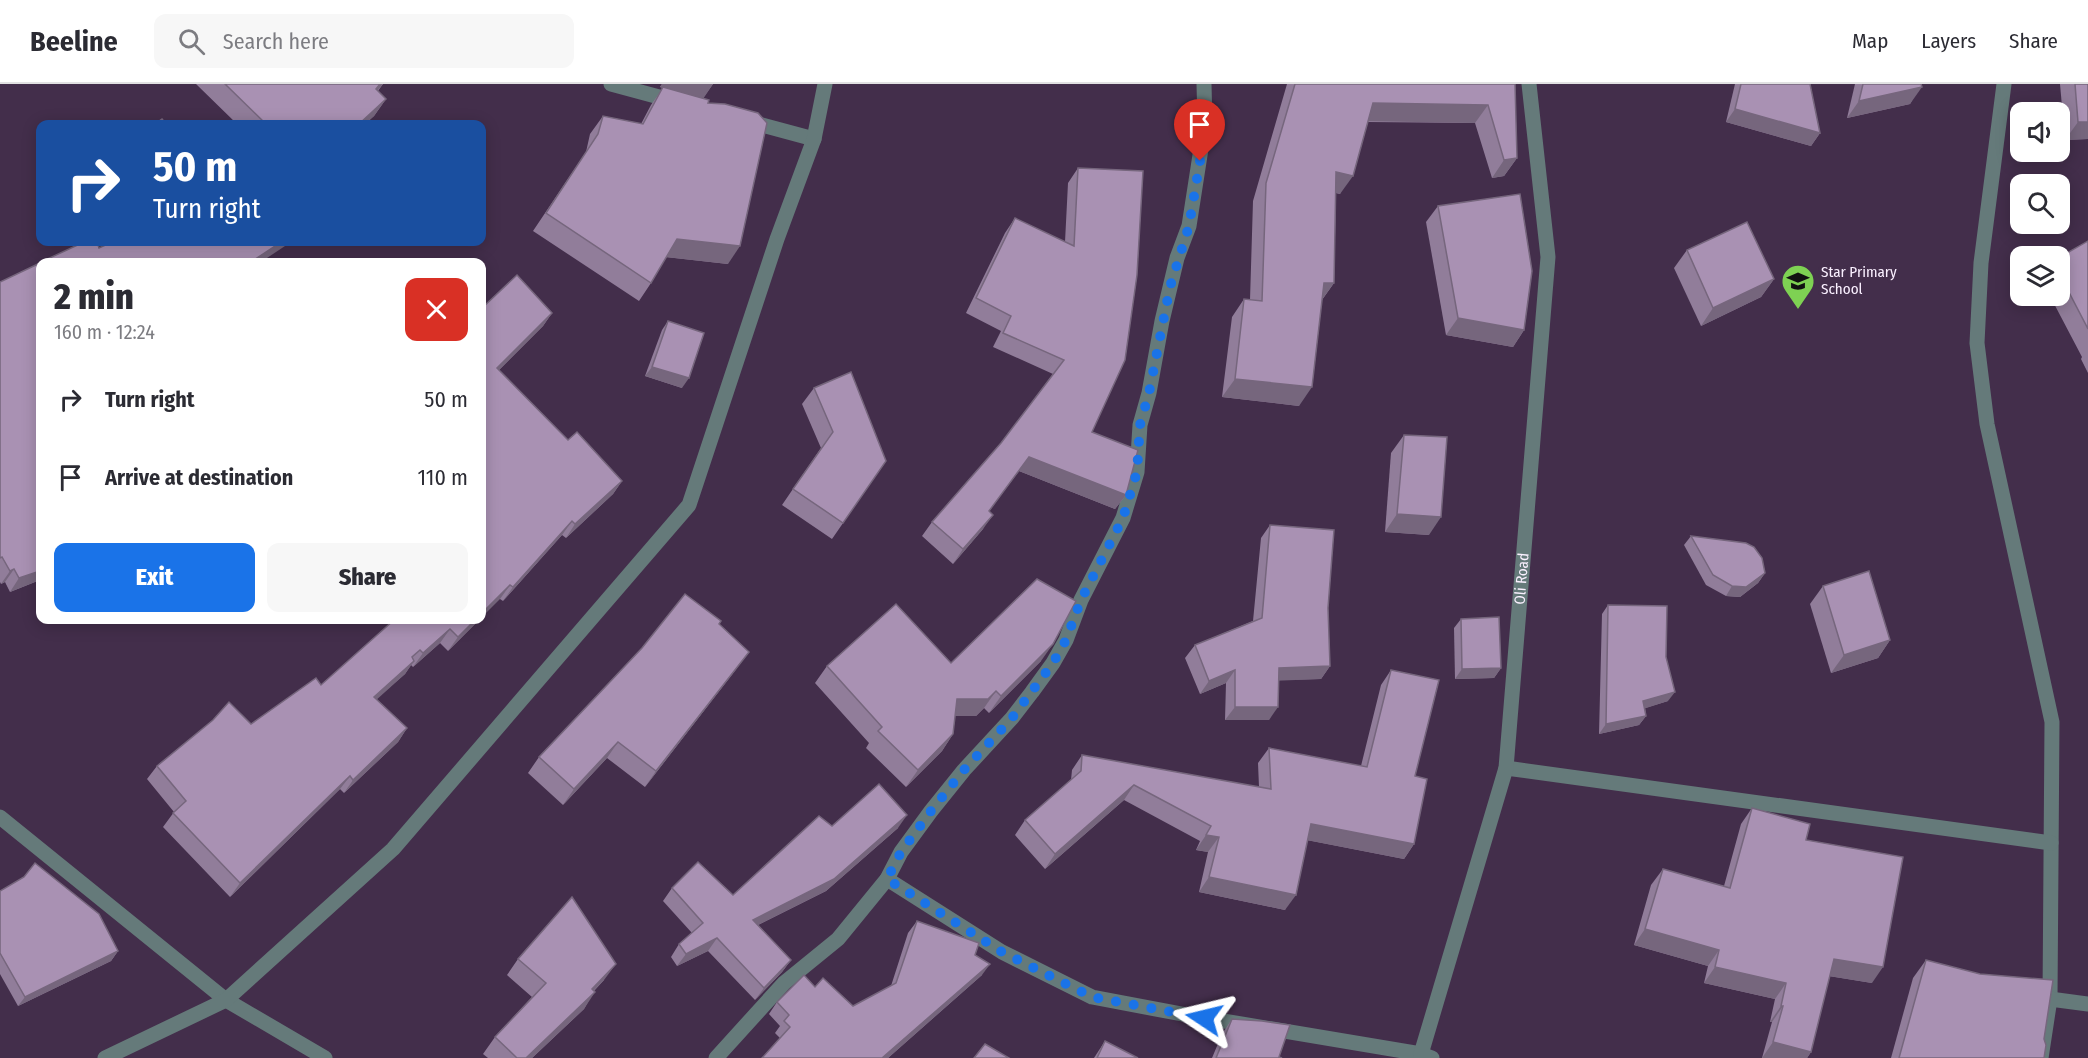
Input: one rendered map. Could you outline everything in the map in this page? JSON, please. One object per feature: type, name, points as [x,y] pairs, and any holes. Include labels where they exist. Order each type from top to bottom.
[{"type":"street","points":[[610,84],[687,104]]},
{"type":"street","points":[[105,1058],[226,1000],[393,849],[689,505],[777,239],[814,139],[825,84]]},
{"type":"street","points":[[716,1058],[784,983],[838,939],[887,879],[901,852],[931,811],[964,770],[1012,718],[1053,663],[1066,640],[1081,600],[1123,518],[1137,472],[1140,425],[1149,393],[1162,321],[1177,258],[1189,226],[1205,123],[1204,84]]},
{"type":"street","name":"Oli Road","points":[[1427,1056],[1506,768],[1548,257],[1529,84]]},
{"type":"street","points":[[2004,84],[1981,263],[1977,343],[1987,424],[2052,722],[2050,999],[2041,1058]]},
{"type":"street","points":[[730,116],[814,139]]},
{"type":"street","points":[[1506,768],[2051,843]]},
{"type":"street","points":[[0,816],[226,1000],[325,1058]]},
{"type":"street","points":[[887,879],[1002,952],[1092,997],[1427,1056]]},
{"type":"street","points":[[2050,999],[2088,1004]]},
{"type":"building","points":[[225,84],[380,84],[376,89],[386,99],[363,120],[262,120]]},
{"type":"building","points":[[1295,84],[1515,84],[1517,158],[1504,160],[1488,105],[1373,103],[1353,176],[1336,172],[1334,283],[1324,283],[1312,387],[1235,379],[1244,299],[1262,301],[1266,183]]},
{"type":"building","points":[[1741,84],[1810,84],[1820,133],[1735,109]]},
{"type":"building","points":[[1863,84],[1921,84],[1922,87],[1859,101]]},
{"type":"building","points":[[2075,84],[2088,84],[2088,122],[2078,122]]},
{"type":"building","points":[[663,87],[709,100],[708,103],[725,104],[758,113],[767,123],[740,246],[677,239],[651,283],[546,213],[598,134],[603,116],[643,124]]},
{"type":"building","points":[[1078,168],[1143,171],[1137,275],[1125,360],[1092,432],[1138,450],[1126,495],[1029,457],[989,511],[993,515],[963,549],[932,522],[1001,443],[1064,360],[1003,333],[1011,316],[976,298],[1015,218],[1074,246]]},
{"type":"building","points":[[1520,194],[1532,271],[1524,330],[1458,318],[1438,206]]},
{"type":"building","points":[[1747,222],[1774,279],[1713,308],[1687,250]]},
{"type":"building","points":[[2088,241],[2088,329],[2070,294],[2070,251]]},
{"type":"building","points":[[75,246],[98,246],[99,248],[103,246],[275,246],[257,258],[50,258]]},
{"type":"building","points":[[36,265],[36,572],[19,578],[14,569],[10,571],[2,557],[0,558],[0,282]]},
{"type":"building","points":[[517,275],[552,313],[497,368],[568,440],[577,432],[622,481],[575,524],[572,521],[513,587],[510,585],[486,609],[486,304]]},
{"type":"building","points":[[668,321],[704,333],[689,378],[652,367]]},
{"type":"building","points":[[851,372],[886,461],[843,523],[793,489],[833,432],[814,388]]},
{"type":"building","points":[[1404,435],[1447,437],[1441,517],[1397,514]]},
{"type":"building","points":[[1270,525],[1334,530],[1328,608],[1330,666],[1279,668],[1278,707],[1235,707],[1235,670],[1209,681],[1195,645],[1262,618]]},
{"type":"building","points":[[1691,536],[1746,543],[1754,547],[1762,558],[1765,573],[1746,587],[1732,586],[1713,575]]},
{"type":"building","points":[[1869,571],[1890,640],[1844,655],[1823,586]]},
{"type":"building","points":[[1037,579],[1076,601],[1053,644],[1001,696],[996,691],[988,699],[957,699],[953,734],[918,770],[878,731],[882,727],[827,666],[896,604],[951,663]]},
{"type":"building","points":[[685,594],[721,621],[719,624],[749,652],[656,771],[618,742],[574,789],[539,757],[642,648]]},
{"type":"building","points":[[1608,605],[1667,606],[1666,657],[1675,692],[1643,701],[1646,716],[1606,724]]},
{"type":"building","points":[[1499,617],[1501,668],[1462,669],[1461,619]]},
{"type":"building","points":[[390,624],[471,624],[458,637],[450,629],[423,653],[420,650],[412,657],[414,661],[374,697],[407,728],[353,780],[350,776],[240,883],[173,813],[186,801],[157,766],[213,720],[229,702],[251,724],[316,678],[321,685]]},
{"type":"building","points":[[1391,670],[1439,680],[1415,776],[1427,779],[1414,844],[1311,824],[1296,895],[1209,877],[1219,837],[1206,835],[1211,826],[1134,785],[1055,854],[1025,820],[1081,771],[1082,755],[1271,789],[1269,748],[1367,767]]},
{"type":"building","points":[[879,784],[907,815],[834,879],[753,920],[791,960],[764,988],[717,938],[686,954],[679,944],[703,923],[672,888],[698,862],[733,895],[819,816],[832,826]]},
{"type":"building","points":[[1752,808],[1810,824],[1806,840],[1903,857],[1883,967],[1834,959],[1811,1052],[1773,1042],[1783,1006],[1781,1006],[1786,983],[1715,967],[1719,950],[1645,929],[1663,869],[1730,888]]},
{"type":"building","points":[[35,863],[99,914],[118,951],[25,997],[0,953],[0,891],[24,877]]},
{"type":"building","points":[[572,897],[616,964],[592,989],[595,992],[526,1058],[517,1058],[495,1037],[546,983],[518,959]]},
{"type":"building","points":[[917,921],[979,943],[975,955],[990,964],[882,1058],[762,1058],[790,1027],[784,1021],[789,1015],[777,1002],[804,975],[815,987],[823,978],[853,1006],[896,983]]},
{"type":"building","points":[[1926,960],[1980,974],[2053,980],[2044,1039],[2046,1045],[2044,1058],[1899,1058]]},
{"type":"building","points":[[1232,1019],[1290,1025],[1279,1057],[1282,1058],[1216,1058]]},
{"type":"building","points":[[1105,1041],[1138,1058],[1097,1058]]},
{"type":"building","points":[[985,1044],[1009,1058],[974,1058]]},
{"type":"place","name":"Star Primary School","points":[[1798,310]]},
{"type":"route","points":[[1200,161],[1189,226],[1177,258],[1162,321],[1149,393],[1140,425],[1137,472],[1123,518],[1081,600],[1066,640],[1053,663],[1012,718],[988,742],[931,811],[901,852],[887,879],[1002,952],[1092,997],[1204,1018]]}]
